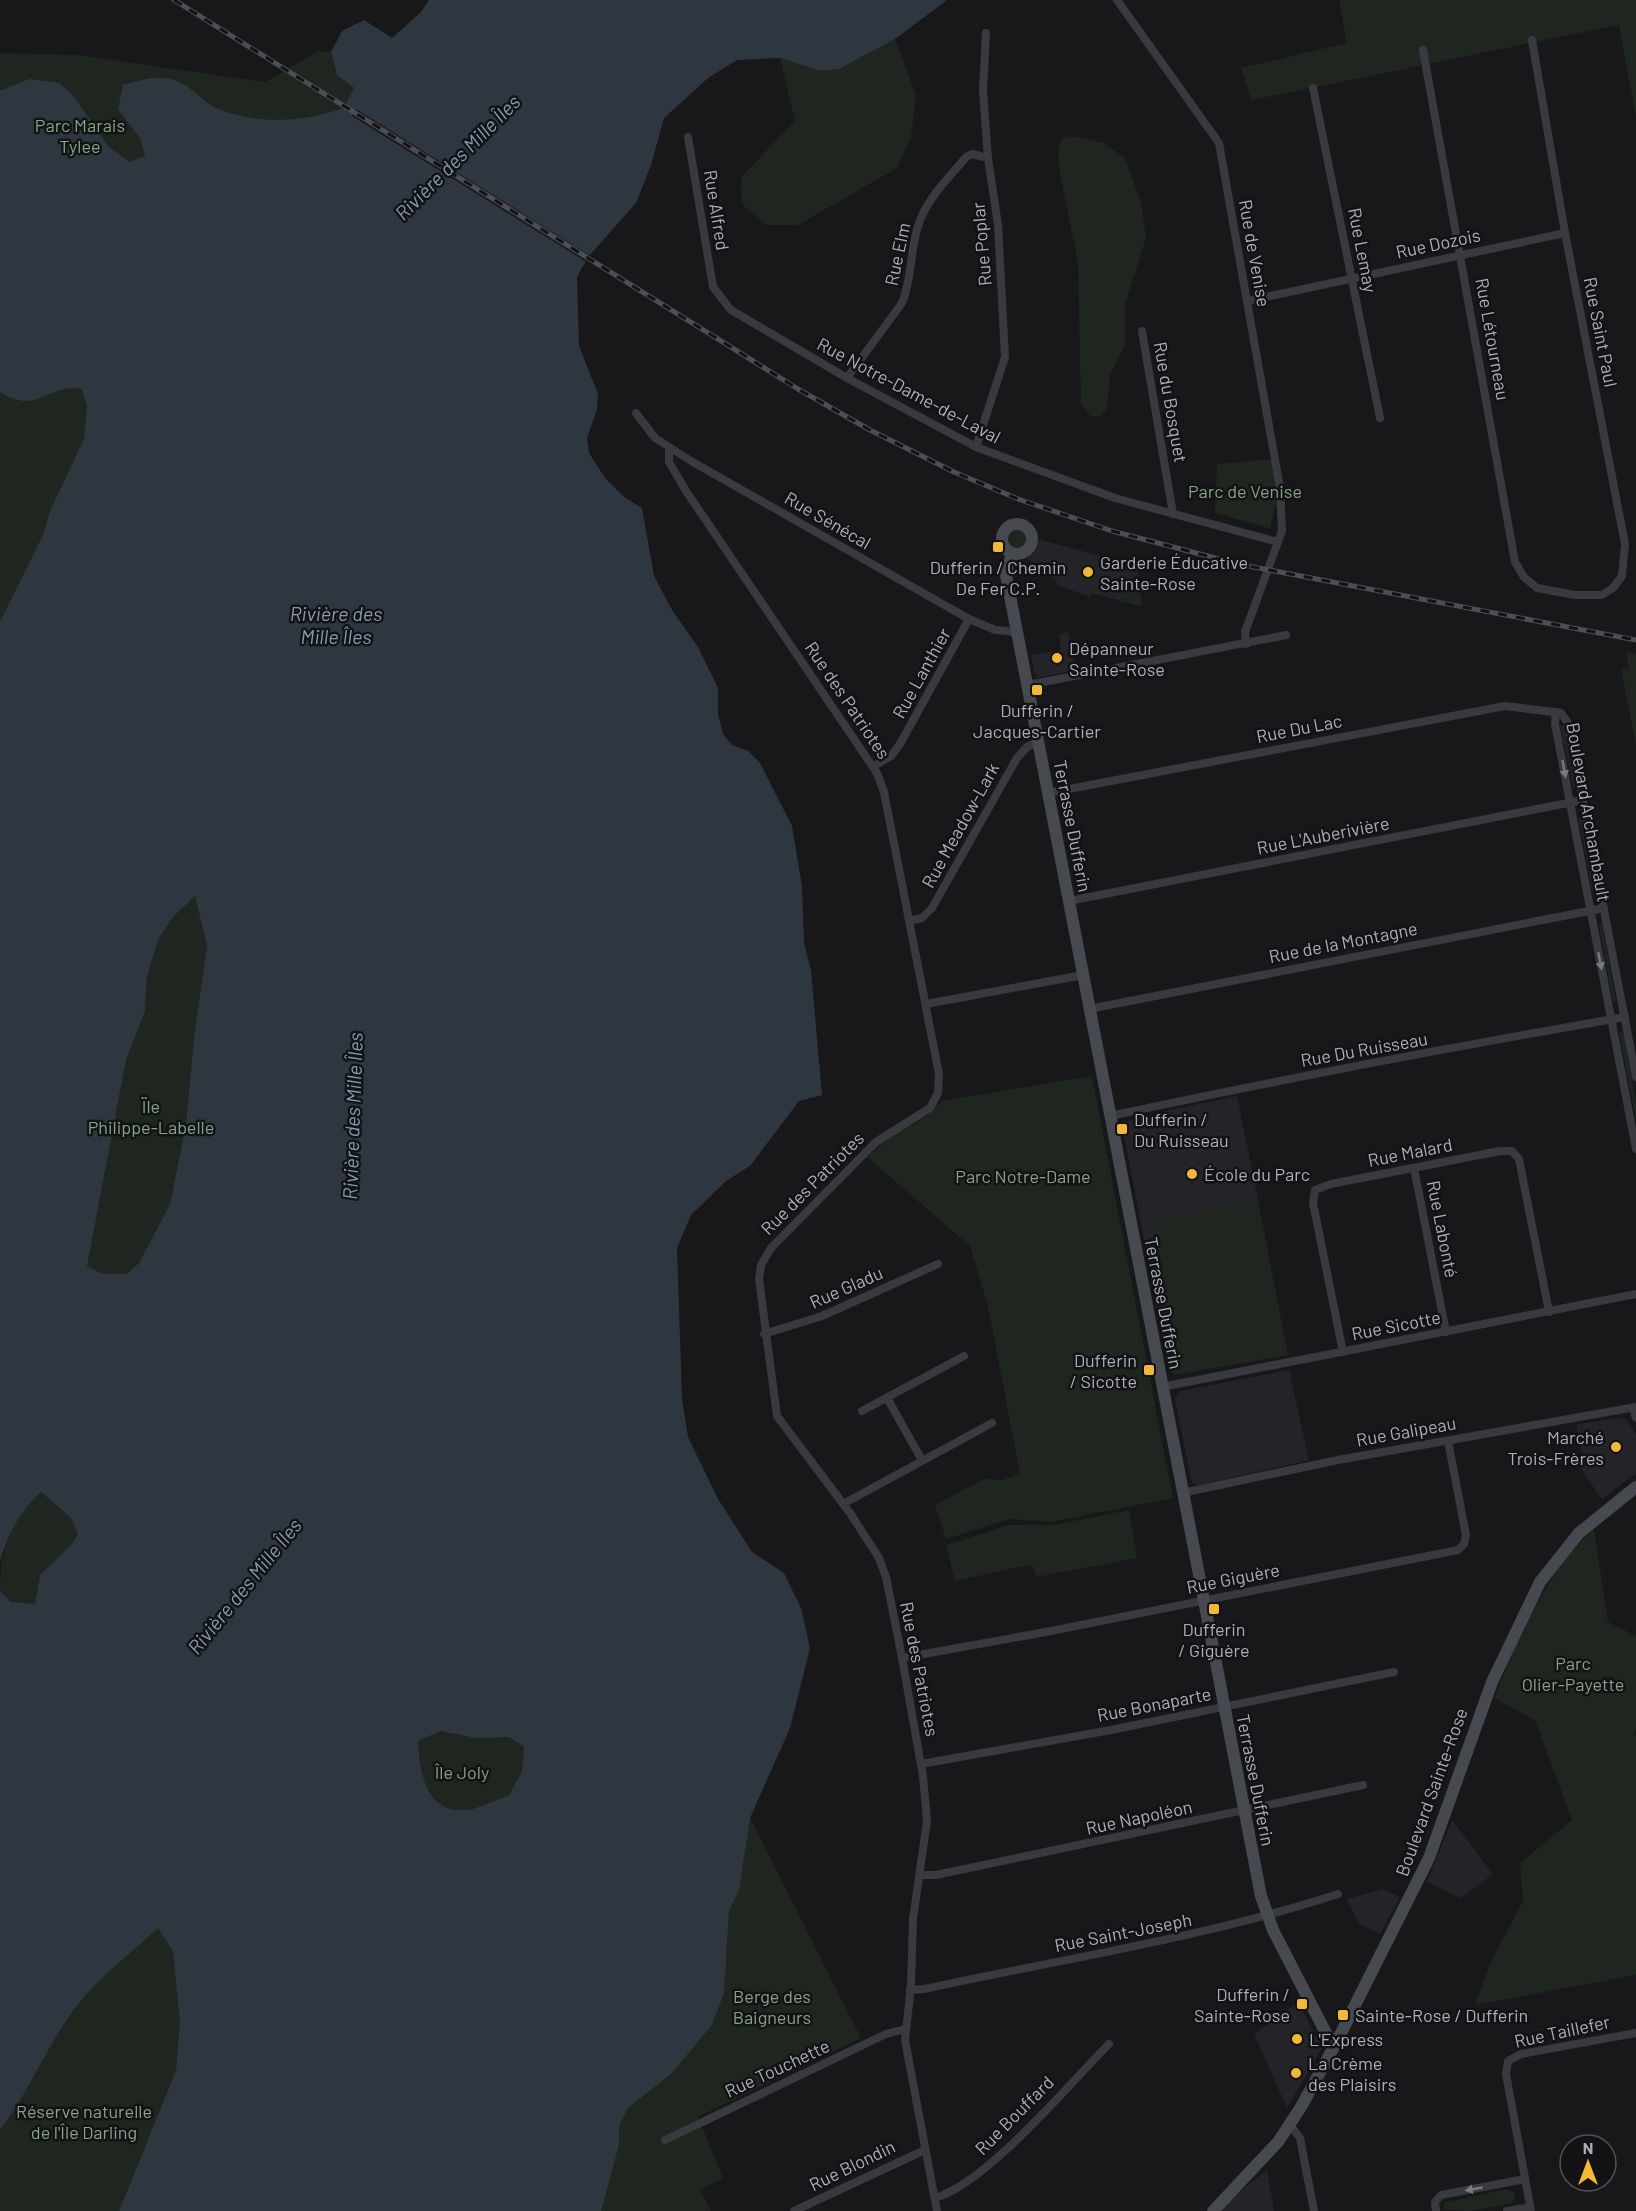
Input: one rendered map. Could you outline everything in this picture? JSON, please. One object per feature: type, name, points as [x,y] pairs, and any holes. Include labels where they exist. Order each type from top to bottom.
[{"type":"street","name":"Rue de Venise","points":[[1117,0],[1219,143],[1280,488],[1283,519],[1278,542],[1246,628],[1246,644]]},
{"type":"street","name":"Rue Poplar","points":[[976,447],[1005,357],[998,225],[988,158],[983,91],[986,33]]},
{"type":"street","name":"Rue Saint Paul","points":[[1532,40],[1564,233],[1625,544],[1622,576],[1613,588],[1602,595],[1575,595]]},
{"type":"street","name":"Rue Létourneau","points":[[1423,50],[1462,255],[1515,562],[1524,577],[1537,588],[1575,595]]},
{"type":"street","name":"Rue Lemay","points":[[1313,88],[1380,418]]},
{"type":"street","name":"Rue Alfred","points":[[688,137],[713,287]]},
{"type":"street","name":"Rue Elm","points":[[847,378],[902,303],[906,293],[918,226],[927,206],[966,157],[972,154],[988,158]]},
{"type":"street","name":"Rue Dozois","points":[[1247,301],[1564,233]]},
{"type":"street","name":"Rue Notre-Dame-de-Laval","points":[[713,287],[731,310],[847,378],[976,447],[1115,498],[1278,542]]},
{"type":"street","name":"Rue du Bosquet","points":[[1142,331],[1173,514]]},
{"type":"street","name":"Rue Sénécal","points":[[636,413],[647,429],[669,448],[969,619],[995,630],[1017,632]]},
{"type":"street","name":"Rue des Patriotes","points":[[669,448],[669,462],[680,481],[874,766],[884,792],[940,1079],[933,1103],[919,1116],[889,1131],[871,1146],[766,1254],[759,1279],[764,1334],[777,1418],[843,1504],[882,1564],[902,1658],[921,1764],[927,1821],[913,1919],[910,1990],[905,2029],[906,2048],[937,2211]]},
{"type":"street","name":"Terrasse Dufferin","points":[[1012,553],[1006,572],[1017,632],[1244,1812],[1267,1915],[1325,2032],[1335,2045]]},
{"type":"street","name":"Rue Lanthier","points":[[874,766],[891,756],[900,744],[969,619]]},
{"type":"street","points":[[1028,685],[1286,636]]},
{"type":"street","name":"Rue Du Lac","points":[[1048,793],[1505,706],[1556,712]]},
{"type":"street","name":"Boulevard Archambault","points":[[1636,1077],[1568,723],[1564,715],[1556,712],[1555,724],[1636,1149]]},
{"type":"street","name":"Rue Meadow-Lark","points":[[909,921],[922,918],[932,908],[1017,758],[1027,747],[1038,742]]},
{"type":"street","name":"Rue L'Auberivière","points":[[1069,902],[1583,800]]},
{"type":"street","name":"Rue de la Montagne","points":[[1089,1009],[1604,908]]},
{"type":"street","points":[[926,1004],[1083,975]]},
{"type":"street","name":"Rue Du Ruisseau","points":[[1110,1116],[1381,1060],[1452,1050],[1624,1017]]},
{"type":"street","name":"Rue Malard","points":[[1343,1352],[1314,1207],[1314,1192],[1317,1188],[1505,1150],[1516,1154],[1549,1312]]},
{"type":"street","name":"Rue Labonté","points":[[1414,1168],[1446,1332]]},
{"type":"street","name":"Rue Gladu","points":[[764,1334],[815,1319],[938,1264]]},
{"type":"street","name":"Rue Sicotte","points":[[1162,1387],[1636,1294]]},
{"type":"street","points":[[862,1411],[964,1356]]},
{"type":"street","points":[[887,1398],[922,1460]]},
{"type":"street","points":[[1634,1407],[1636,1418]]},
{"type":"street","name":"Rue Galipeau","points":[[1182,1493],[1329,1461],[1634,1407]]},
{"type":"street","points":[[843,1504],[992,1423]]},
{"type":"street","name":"Rue Giguère","points":[[902,1658],[1203,1601],[1461,1548],[1466,1534],[1448,1441]]},
{"type":"street","name":"Boulevard Sainte-Rose","points":[[1213,2211],[1267,2155],[1290,2125],[1335,2045],[1429,1858],[1485,1697],[1533,1596],[1555,1560],[1571,1540],[1636,1487]]},
{"type":"street","name":"Rue Bonaparte","points":[[921,1764],[1224,1707],[1394,1672]]},
{"type":"street","name":"Rue Napoléon","points":[[921,1875],[936,1875],[1244,1812],[1363,1785]]},
{"type":"street","name":"Rue Saint-Joseph","points":[[910,1990],[1163,1943],[1338,1894]]},
{"type":"street","name":"Rue Touchette","points":[[664,2140],[886,2034],[905,2029]]},
{"type":"street","name":"Rue Taillefer","points":[[1508,2211],[1531,2209],[1506,2074],[1508,2061],[1516,2055],[1636,2033]]},
{"type":"street","name":"Rue Bouffard","points":[[935,2198],[981,2171],[1004,2152],[1109,2044]]},
{"type":"street","points":[[1290,2125],[1300,2138],[1314,2211]]},
{"type":"street","name":"Rue Blondin","points":[[794,2211],[925,2150]]},
{"type":"street","points":[[1436,2211],[1435,2202],[1442,2195],[1525,2179]]},
{"type":"shaded area","name":"Garderie Éducative Sainte-Rose","points":[[1038,539],[1137,566],[1142,606],[1091,593],[1091,597],[1056,585],[1057,580],[1030,570],[1033,562],[1027,559],[1035,551]]},
{"type":"shaded area","points":[[1068,632],[1076,670],[1036,678],[1031,655],[1061,650],[1059,634]]},
{"type":"shaded area","name":"École du Parc","points":[[1237,1096],[1258,1200],[1166,1219],[1159,1224],[1146,1249],[1122,1124],[1138,1117]]},
{"type":"shaded area","points":[[1289,1370],[1309,1460],[1199,1485],[1192,1483],[1175,1399],[1178,1393]]},
{"type":"shaded area","points":[[1621,1418],[1627,1420],[1636,1435],[1636,1473],[1602,1499],[1578,1465],[1584,1462],[1576,1424]]},
{"type":"shaded area","points":[[1452,1820],[1493,1874],[1461,1898],[1427,1882]]},
{"type":"shaded area","points":[[1383,1889],[1400,1897],[1380,1934],[1359,1924],[1347,1899]]},
{"type":"shaded area","points":[[1298,2002],[1322,2048],[1287,2108],[1254,2034]]},
{"type":"shaded area","points":[[1267,2170],[1274,2211],[1217,2211],[1221,2207]]},
{"type":"green space","points":[[1339,0],[1636,0],[1636,118],[1619,25],[1251,100],[1241,68],[1347,43]]},
{"type":"green space","points":[[895,39],[916,95],[911,137],[897,168],[798,225],[765,225],[742,204],[741,177],[795,121],[780,58],[820,71],[839,69]]},
{"type":"green space","name":"Parc Marais Tylee","points":[[319,51],[331,52],[337,75],[354,88],[348,102],[337,113],[328,115],[304,119],[260,120],[96,443],[0,659],[0,53],[78,55],[265,82]]},
{"type":"green space","points":[[1070,136],[1104,143],[1125,158],[1141,203],[1146,238],[1125,305],[1125,344],[1110,375],[1107,408],[1100,416],[1091,417],[1081,404],[1078,262],[1060,174],[1058,149],[1062,138]]},
{"type":"green space","name":"Parc de Venise","points":[[1275,459],[1280,488],[1270,528],[1215,513],[1217,464]]},
{"type":"green space","points":[[1017,530],[1023,533],[1026,539],[1023,545],[1017,548],[1011,545],[1008,539],[1011,533]]},
{"type":"green space","points":[[1108,558],[1137,566],[1142,606],[1119,601],[1121,596],[1124,597],[1131,572],[1115,565],[1107,565]]},
{"type":"green space","points":[[1626,652],[1636,654],[1636,747],[1621,668],[1629,669]]},
{"type":"green space","points":[[1560,725],[1564,725],[1576,787],[1573,788]]},
{"type":"green space","points":[[1582,818],[1596,894],[1593,895],[1579,819]]},
{"type":"green space","name":"Ïle Philippe-Labelle","points":[[195,896],[207,946],[194,1037],[186,1124],[170,1204],[139,1263],[127,1274],[103,1274],[86,1266],[126,1060],[145,1011],[147,977],[158,940],[173,917]]},
{"type":"green space","points":[[1602,924],[1616,1001],[1613,1002],[1599,925]]},
{"type":"green space","points":[[1623,1032],[1636,1102],[1636,1121],[1619,1033]]},
{"type":"green space","name":"Parc Notre-Dame","points":[[1092,1076],[1173,1498],[1050,1522],[1009,1519],[946,1539],[935,1505],[984,1479],[1002,1480],[1020,1474],[988,1306],[970,1246],[867,1157],[888,1139],[927,1116],[942,1101]]},
{"type":"green space","points":[[1258,1200],[1288,1355],[1175,1375],[1170,1372],[1146,1249],[1159,1224],[1166,1219]]},
{"type":"green space","points":[[41,1492],[70,1517],[78,1534],[71,1545],[40,1575],[35,1604],[11,1602],[0,1591],[2,1561],[8,1536],[21,1514]]},
{"type":"green space","points":[[1129,1510],[1137,1558],[1036,1577],[1032,1564],[955,1581],[946,1545],[1008,1525],[1053,1525]]},
{"type":"green space","name":"Parc Olier-Payette","points":[[1594,1529],[1608,1622],[1636,1636],[1636,1729],[1633,1734],[1636,1735],[1636,1975],[1475,2005],[1490,1964],[1523,1901],[1520,1863],[1572,1820],[1535,1720],[1494,1698],[1523,1630],[1547,1586],[1561,1565]]},
{"type":"green space","name":"Île Joly","points":[[458,1678],[524,1747],[522,1771],[509,1795],[470,1810],[452,1809],[433,1797],[423,1776],[418,1741],[441,1731]]},
{"type":"green space","name":"Berge des Baigneurs","points":[[750,1818],[861,2038],[698,2117],[723,2178],[700,2190],[711,2211],[546,2211],[722,1879]]},
{"type":"green space","name":"Réserve naturelle de l'Île Darling","points":[[159,1908],[191,1939],[197,2025],[135,2211],[0,2211],[0,2104],[60,2003]]},
{"type":"green space","points":[[1508,2189],[1516,2194],[1513,2195],[1516,2196],[1512,2203],[1470,2211],[1442,2209],[1446,2202]]},
{"type":"water","name":"Rivière des Mille Îles","points":[[429,0],[947,0],[895,39],[839,69],[820,71],[780,58],[737,60],[708,78],[664,118],[651,165],[636,203],[588,257],[577,277],[579,346],[598,394],[597,409],[587,438],[589,453],[605,478],[624,497],[642,508],[654,576],[672,610],[698,647],[718,688],[718,714],[723,734],[732,745],[748,751],[760,763],[792,826],[802,887],[804,943],[811,971],[822,1095],[799,1101],[750,1166],[726,1181],[691,1215],[677,1248],[682,1399],[688,1437],[718,1499],[752,1552],[784,1573],[801,1608],[810,1648],[790,1728],[750,1818],[739,1890],[729,1910],[724,1993],[712,2025],[671,2074],[628,2108],[619,2126],[619,2145],[601,2211],[119,2211],[176,2071],[180,2022],[173,1951],[158,1928],[81,2000],[62,2026],[0,2130],[0,1591],[11,1602],[35,1604],[40,1575],[71,1545],[78,1534],[70,1517],[41,1492],[16,1524],[0,1561],[0,622],[43,535],[50,511],[84,439],[87,407],[82,389],[65,389],[26,401],[13,399],[0,392],[0,91],[29,79],[59,83],[72,94],[109,147],[130,162],[145,156],[141,140],[118,109],[123,85],[150,78],[175,80],[215,108],[250,118],[297,119],[328,113],[344,108],[354,88],[337,75],[331,52],[342,31],[364,20],[392,38],[421,12]],"holes":[[[195,896],[207,946],[194,1037],[186,1124],[170,1204],[139,1263],[127,1274],[103,1274],[87,1266],[126,1060],[145,1011],[147,977],[158,940],[173,917]],[[441,1731],[476,1738],[509,1737],[524,1747],[522,1771],[509,1795],[469,1810],[451,1809],[433,1797],[423,1777],[418,1741]]]},
{"type":"pier","points":[[356,109],[592,257],[588,263],[352,116]]},
{"type":"railway","points":[[174,0],[798,389],[870,430],[954,472],[1018,499],[1112,531],[1238,564],[1636,640]]},
{"type":"place","name":"Dufferin / Chemin De Fer C.P.","points":[[998,547]]},
{"type":"place","name":"Garderie Éducative Sainte-Rose","points":[[1088,572]]},
{"type":"place","name":"Dépanneur Sainte-Rose","points":[[1057,658]]},
{"type":"place","name":"Dufferin / Jacques-Cartier","points":[[1037,690]]},
{"type":"place","name":"Dufferin / Du Ruisseau","points":[[1122,1129]]},
{"type":"place","name":"École du Parc","points":[[1192,1174]]},
{"type":"place","name":"Dufferin / Sicotte","points":[[1149,1370]]},
{"type":"place","name":"Marché Trois-Frères","points":[[1616,1447]]},
{"type":"place","name":"Dufferin / Giguère","points":[[1214,1609]]},
{"type":"place","name":"Dufferin / Sainte-Rose","points":[[1302,2004]]},
{"type":"place","name":"Sainte-Rose / Dufferin","points":[[1343,2015]]},
{"type":"place","name":"L'Express","points":[[1297,2039]]},
{"type":"place","name":"La Crème des Plaisirs","points":[[1296,2073]]}]
